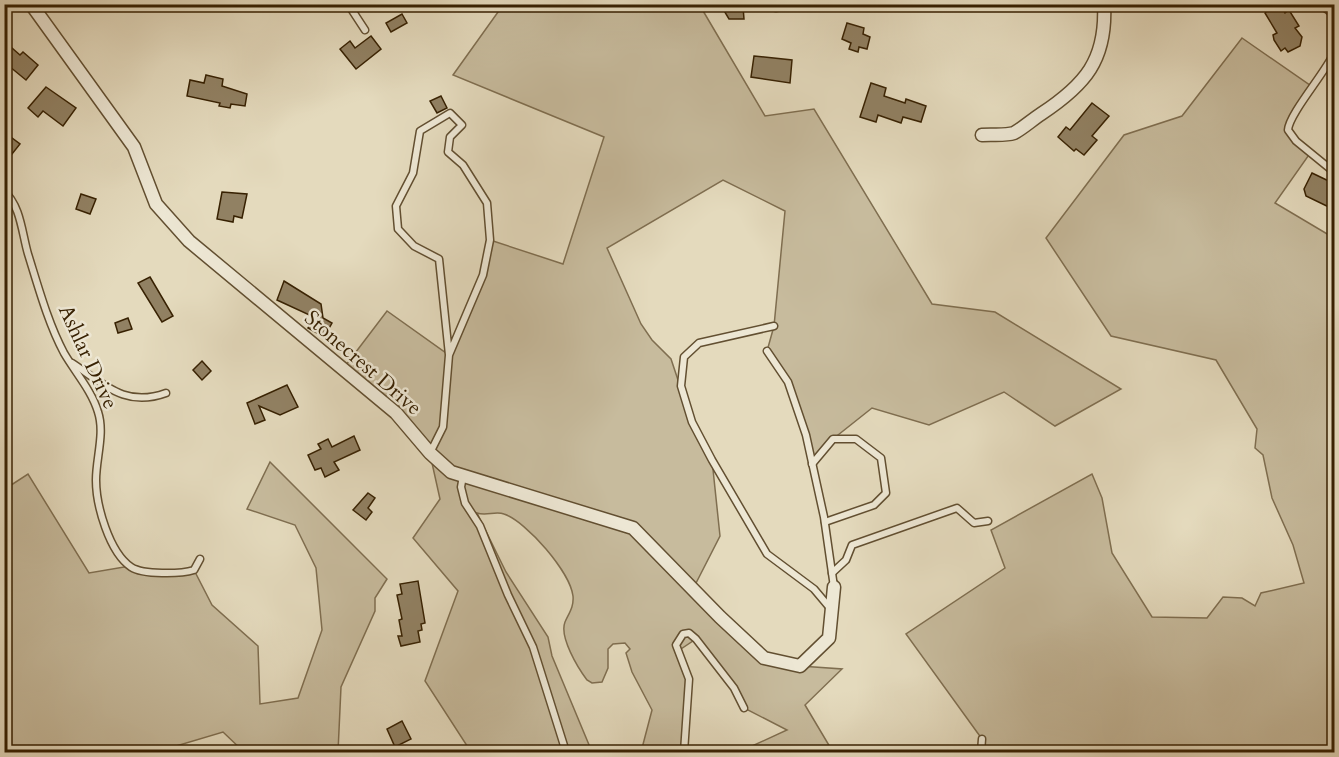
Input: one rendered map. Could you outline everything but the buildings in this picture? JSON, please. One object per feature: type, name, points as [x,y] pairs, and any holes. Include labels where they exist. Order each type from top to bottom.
[{"type":"street","name":"Stonecrest Drive","points":[[31,4],[134,147],[152,195],[161,211],[189,241],[396,413],[430,453],[451,472],[633,528],[720,617],[764,658],[800,666],[829,638],[834,587]]},
{"type":"street","points":[[982,135],[1012,134],[1067,97],[1084,79],[1095,62],[1104,39],[1104,4]]},
{"type":"street","points":[[1325,4],[1335,11]]},
{"type":"lane","points":[[348,4],[365,30]]},
{"type":"lane","points":[[1335,53],[1288,126],[1296,141],[1335,172]]},
{"type":"lane","points":[[430,453],[443,427],[449,355],[439,259],[414,246],[399,229],[396,206],[413,173],[420,131],[450,113],[462,126],[450,138],[448,152],[463,165],[487,203],[490,240],[483,275],[449,355]]},
{"type":"lane","name":"Ashlar Drive","points":[[4,191],[14,202],[50,316],[69,361],[92,397],[99,414],[96,482],[104,524],[116,548],[130,567],[136,569],[188,572],[194,570],[200,559]]},
{"type":"lane","points":[[774,326],[699,343],[684,357],[681,386],[692,422],[767,554],[814,589],[832,611]]},
{"type":"lane","points":[[767,351],[788,382],[812,464],[825,522],[834,587]]},
{"type":"lane","points":[[69,361],[120,395],[143,399],[165,393]]},
{"type":"lane","points":[[812,464],[833,439],[856,439],[881,458],[886,493],[874,505],[825,522]]},
{"type":"lane","points":[[462,476],[461,487],[465,503],[480,526],[508,595],[533,647],[566,753]]},
{"type":"lane","points":[[832,573],[846,560],[852,545],[885,531],[957,508],[974,523],[988,521]]},
{"type":"lane","points":[[684,753],[689,679],[676,645],[683,634],[689,633],[696,639],[734,688],[744,708]]},
{"type":"lane","points":[[981,753],[982,739]]},
{"type":"shaded area","points":[[699,4],[765,116],[814,109],[932,304],[995,312],[1121,389],[1055,426],[1004,392],[929,425],[872,408],[833,439],[812,464],[788,382],[767,351],[774,326],[785,211],[723,180],[607,248],[641,324],[652,340],[671,359],[692,422],[712,460],[720,536],[693,589],[764,658],[800,666],[842,669],[805,705],[833,752],[739,752],[787,730],[744,708],[734,688],[696,639],[678,651],[689,679],[684,752],[641,752],[652,710],[632,672],[626,653],[630,649],[625,643],[613,644],[608,649],[608,668],[602,682],[592,683],[587,680],[565,636],[565,622],[572,607],[573,596],[564,574],[535,537],[513,519],[501,513],[477,513],[506,572],[548,637],[552,656],[592,752],[471,752],[425,681],[458,591],[413,538],[440,499],[430,454],[343,369],[387,311],[449,355],[483,275],[490,240],[563,264],[604,137],[453,75],[503,5]]},
{"type":"shaded area","points":[[1242,38],[1314,88],[1293,116],[1290,135],[1311,152],[1275,203],[1334,238],[1334,752],[981,752],[982,739],[906,634],[1005,568],[991,530],[1092,474],[1102,498],[1112,553],[1152,617],[1207,618],[1223,597],[1242,598],[1255,606],[1261,593],[1304,583],[1293,545],[1272,498],[1263,455],[1255,448],[1257,429],[1216,360],[1111,336],[1046,238],[1124,135],[1182,116]]},
{"type":"shaded area","points":[[270,462],[387,579],[375,598],[375,611],[341,687],[338,752],[244,752],[223,732],[156,752],[5,752],[5,489],[28,474],[89,573],[130,566],[153,571],[194,570],[212,605],[258,646],[260,704],[298,698],[322,630],[316,568],[295,525],[247,509]]}]
